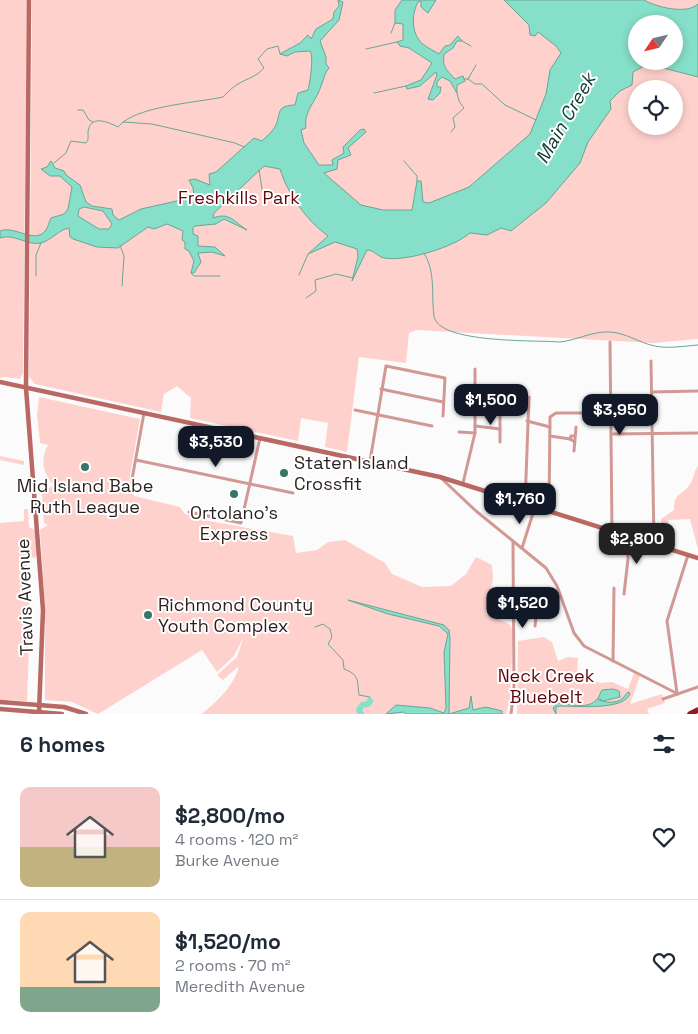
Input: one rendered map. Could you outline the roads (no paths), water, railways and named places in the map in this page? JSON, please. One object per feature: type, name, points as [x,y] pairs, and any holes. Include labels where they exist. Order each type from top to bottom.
[{"type":"highway","points":[[690,714],[698,710]]},
{"type":"street","name":"Travis Avenue","points":[[29,0],[26,388],[43,610],[39,712]]},
{"type":"street","points":[[610,342],[612,530]]},
{"type":"street","points":[[651,361],[654,544]]},
{"type":"street","points":[[370,461],[386,366],[445,378],[443,416]]},
{"type":"street","points":[[463,483],[475,433],[475,369]]},
{"type":"street","points":[[0,382],[440,477],[698,558]]},
{"type":"street","points":[[381,389],[443,402]]},
{"type":"street","points":[[652,392],[698,391]]},
{"type":"street","points":[[525,504],[529,397]]},
{"type":"street","points":[[475,407],[510,411]]},
{"type":"street","points":[[355,410],[432,426]]},
{"type":"street","points":[[500,410],[500,442]]},
{"type":"street","points":[[131,485],[144,413]]},
{"type":"street","points":[[549,511],[550,417],[554,413],[583,414]]},
{"type":"street","points":[[527,421],[550,427]]},
{"type":"street","points":[[474,426],[500,429]]},
{"type":"street","points":[[574,451],[576,427]]},
{"type":"street","points":[[459,432],[475,433]]},
{"type":"street","points":[[611,434],[698,433]]},
{"type":"street","points":[[550,436],[570,439],[575,442]]},
{"type":"street","points":[[570,439],[575,436]]},
{"type":"street","points":[[189,512],[241,523],[261,437]]},
{"type":"street","points":[[136,460],[293,493]]},
{"type":"street","points":[[440,477],[514,543],[541,563],[553,578],[574,633],[580,642],[587,648],[678,694]]},
{"type":"street","points":[[522,548],[535,507]]},
{"type":"street","points":[[624,594],[628,570],[628,535]]},
{"type":"street","points":[[511,714],[514,689],[514,543]]},
{"type":"street","points":[[678,694],[667,621],[688,555]]},
{"type":"street","points":[[613,661],[614,588]]},
{"type":"street","points":[[535,626],[537,608]]},
{"type":"street","points":[[514,617],[535,616]]},
{"type":"street","points":[[663,699],[698,688]]},
{"type":"street","points":[[0,702],[64,707],[86,714]]},
{"type":"street","points":[[0,709],[62,714]]},
{"type":"water","name":"Main Creek","points":[[338,0],[343,2],[339,20],[320,41],[326,57],[326,64],[329,68],[308,111],[306,128],[301,130],[304,143],[319,165],[333,165],[332,160],[344,153],[343,147],[360,130],[364,129],[366,132],[348,148],[351,155],[338,160],[337,169],[324,173],[361,205],[383,210],[412,210],[417,181],[421,181],[423,202],[429,203],[469,187],[530,134],[546,94],[550,70],[561,53],[556,46],[538,32],[535,36],[530,35],[529,25],[504,0],[644,0],[671,9],[686,9],[698,4],[698,77],[671,70],[683,70],[683,15],[628,15],[628,70],[637,70],[633,72],[632,80],[628,80],[628,87],[620,91],[610,101],[611,109],[588,142],[580,163],[546,203],[511,231],[501,228],[487,235],[470,233],[442,248],[417,256],[393,259],[384,258],[367,250],[352,281],[358,257],[357,249],[335,242],[308,254],[328,236],[305,215],[293,197],[280,169],[264,166],[214,213],[213,218],[219,216],[228,217],[247,230],[224,219],[216,224],[195,226],[193,228],[193,234],[198,236],[198,246],[215,247],[225,256],[212,252],[198,253],[201,262],[194,273],[191,273],[194,261],[189,251],[185,249],[185,242],[182,240],[183,231],[167,224],[154,229],[148,227],[118,248],[97,247],[73,239],[70,237],[69,228],[41,243],[30,243],[11,237],[0,238],[0,231],[6,230],[36,236],[41,234],[46,230],[51,218],[64,214],[68,209],[72,187],[60,176],[50,176],[41,169],[47,167],[51,161],[55,168],[64,171],[66,175],[80,185],[86,202],[92,206],[112,209],[113,215],[119,220],[141,209],[194,197],[193,188],[189,180],[195,179],[210,185],[209,174],[216,172],[254,138],[262,141],[275,127],[280,110],[295,105],[298,93],[308,90],[312,64],[310,51],[295,52],[287,56],[280,54],[300,43],[308,35],[311,39],[316,29],[333,19],[334,12],[339,6]],"holes":[[[84,207],[103,211],[112,224],[109,229],[99,229],[78,216],[79,209]]]},
{"type":"water","points":[[402,0],[436,0],[428,13],[421,7],[421,1],[418,2],[414,11],[413,21],[416,36],[426,46],[439,54],[445,46],[450,45],[458,36],[462,41],[457,41],[453,48],[444,54],[444,66],[447,71],[455,79],[463,76],[465,81],[457,85],[457,93],[450,81],[442,77],[437,82],[437,87],[441,87],[440,93],[433,100],[428,99],[437,75],[436,72],[420,86],[407,89],[406,86],[421,80],[432,63],[409,48],[400,46],[397,42],[403,40],[403,24],[395,23],[395,10]]},
{"type":"water","points":[[348,600],[444,625],[449,630],[449,714],[406,714],[404,712],[386,714],[396,705],[430,708],[444,713],[446,708],[444,652],[448,634],[439,626],[388,614]]},
{"type":"water","points":[[613,689],[619,691],[620,697],[603,701],[598,698],[602,690]]},
{"type":"water","points":[[628,692],[630,693],[626,699],[610,705],[588,707],[560,706],[556,707],[556,714],[553,708],[558,703],[584,705],[597,699],[614,702],[623,698]]},
{"type":"water","points":[[471,696],[473,710],[486,707],[502,711],[502,714],[449,714],[469,708]]},
{"type":"waterway","points":[[391,33],[395,23]]},
{"type":"waterway","points":[[462,41],[471,46]]},
{"type":"waterway","points":[[366,49],[397,42]]},
{"type":"waterway","points":[[54,163],[66,153],[71,141],[86,143],[89,126],[96,121],[118,127],[126,120],[151,110],[223,97],[237,85],[264,68],[258,59],[267,49],[278,46],[280,54]]},
{"type":"waterway","points":[[464,79],[468,79],[476,65]]},
{"type":"waterway","points":[[468,79],[475,84],[482,84],[505,105],[536,120]]},
{"type":"waterway","points":[[374,93],[406,86]]},
{"type":"waterway","points":[[451,132],[455,127],[453,118],[464,108],[459,101],[457,93]]},
{"type":"waterway","points":[[78,110],[83,110],[89,120],[93,122]]},
{"type":"waterway","points":[[123,122],[152,124],[235,143],[244,147]]},
{"type":"waterway","points":[[404,161],[417,176],[417,181]]},
{"type":"waterway","points":[[259,170],[263,195]]},
{"type":"waterway","points":[[36,276],[36,255],[41,243]]},
{"type":"waterway","points":[[120,245],[124,256],[122,286]]},
{"type":"waterway","points":[[424,253],[432,276],[434,316],[440,325],[452,332],[490,339],[560,342],[597,333],[610,332],[622,334],[649,345],[660,347],[698,345]]},
{"type":"waterway","points":[[299,275],[308,254]]},
{"type":"waterway","points":[[191,273],[194,276],[220,276]]},
{"type":"waterway","points":[[306,298],[316,291],[315,280],[336,274],[353,278]]},
{"type":"waterway","points":[[315,627],[323,624],[330,629],[332,637],[328,644],[343,660],[344,669],[355,676],[358,682],[359,695],[370,697],[370,701]]},
{"type":"waterway","points":[[361,714],[359,710],[362,705],[368,704],[370,701]]},
{"type":"place","name":"Mid Island Babe Ruth League","points":[[85,467]]},
{"type":"place","name":"Staten Island Crossfit","points":[[284,473]]},
{"type":"place","name":"Ortolano's Express","points":[[234,494]]},
{"type":"place","name":"Richmond County Youth Complex","points":[[148,615]]},
{"type":"park label","name":"Freshkills Park","points":[[239,198]]},
{"type":"park label","name":"Neck Creek Bluebelt","points":[[546,686]]}]
